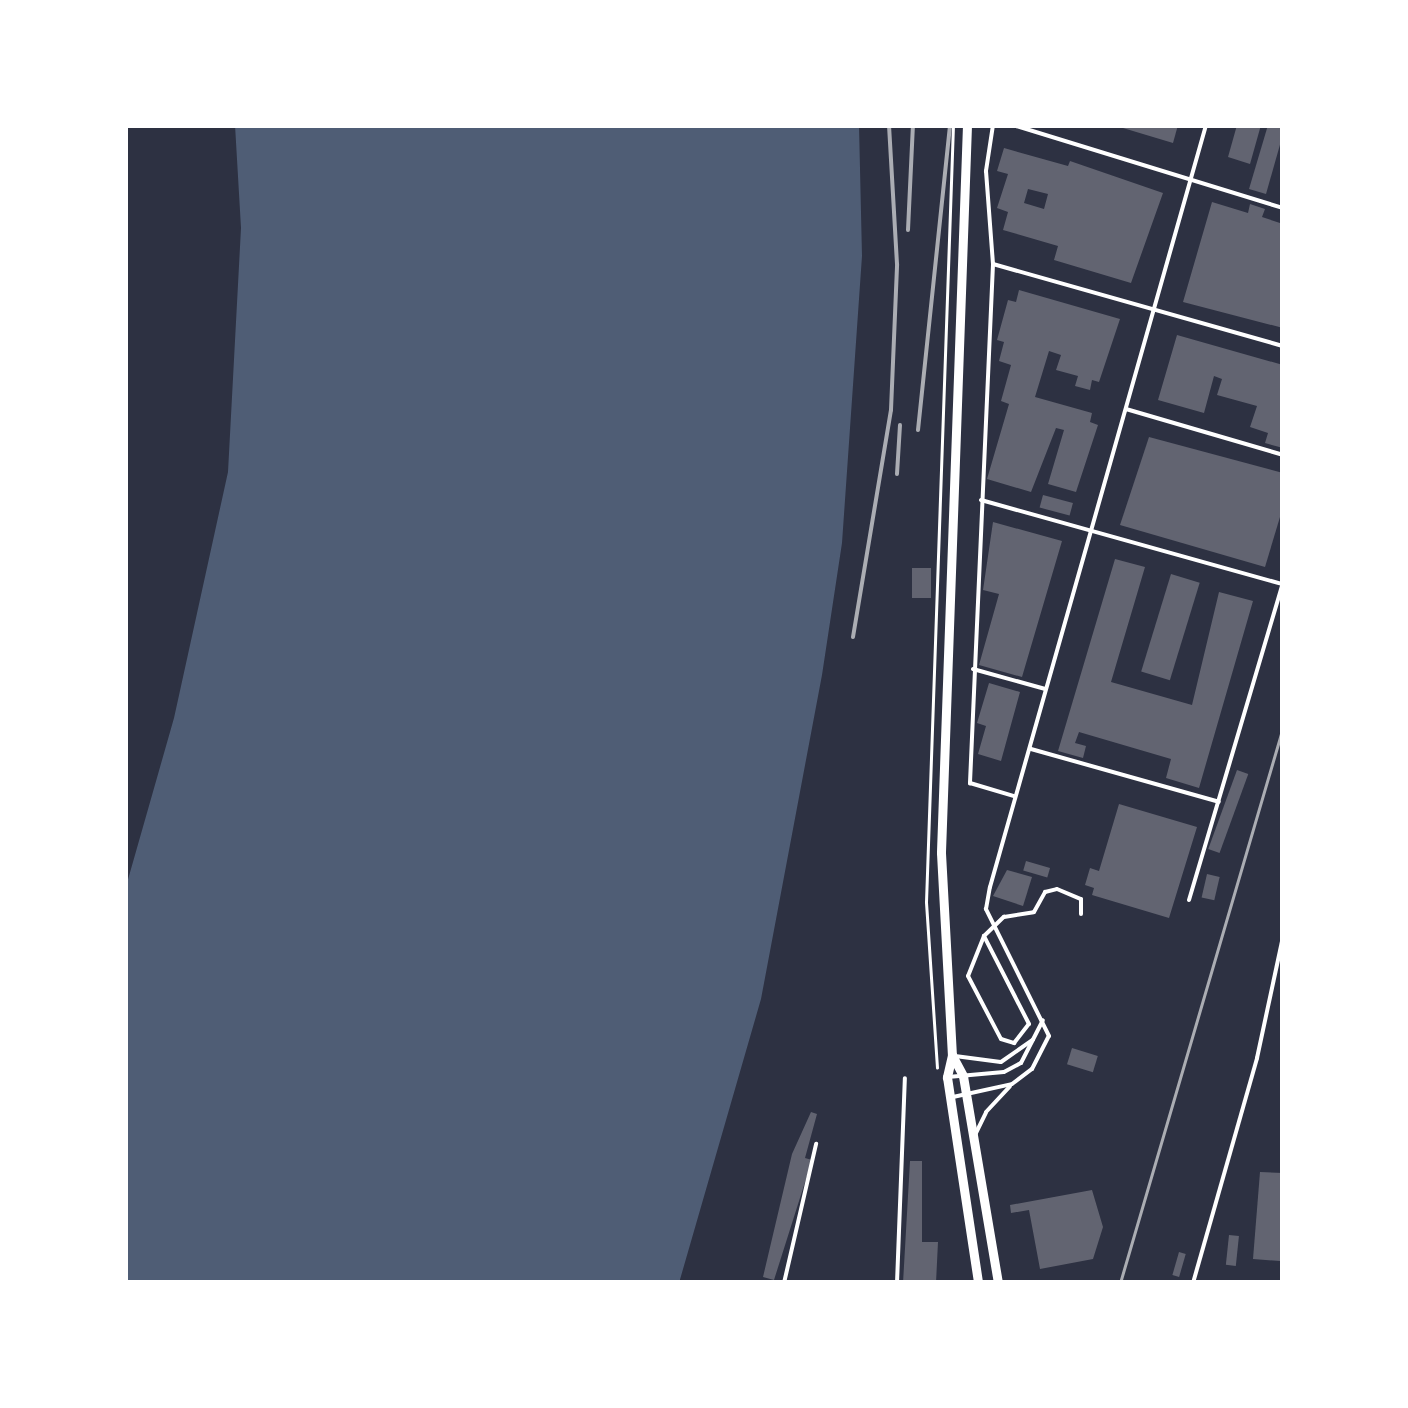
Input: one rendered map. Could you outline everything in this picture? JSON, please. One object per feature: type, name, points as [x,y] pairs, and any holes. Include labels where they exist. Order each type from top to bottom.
[{"type":"main road","points":[[966,125],[942,853],[952,1055],[963,1076],[998,1283]]},
{"type":"main road","points":[[952,1055],[942,1077],[978,1283]]},
{"type":"lane","points":[[993,125],[986,171],[993,264],[970,782],[1015,796]]},
{"type":"lane","points":[[1014,125],[1283,208]]},
{"type":"lane","points":[[974,1139],[986,1112],[1046,1048],[1043,1020],[986,908],[1206,125]]},
{"type":"lane","points":[[993,264],[1283,346]]},
{"type":"lane","points":[[1126,409],[1283,455]]},
{"type":"lane","points":[[981,500],[1283,583],[1189,900]]},
{"type":"lane","points":[[974,669],[1045,690]]},
{"type":"lane","points":[[1030,748],[1219,802]]},
{"type":"lane","points":[[984,936],[1029,1024],[1014,1043],[1001,1039],[968,976],[984,936],[994,923],[1034,912],[1045,892],[1057,889],[1081,899],[1080,914]]},
{"type":"lane","points":[[1193,1283],[1257,1058],[1283,937]]},
{"type":"lane","points":[[942,1077],[1021,1064],[1043,1020]]},
{"type":"lane","points":[[952,1055],[1000,1062],[1036,1037]]},
{"type":"lane","points":[[897,1283],[905,1078]]},
{"type":"lane","points":[[948,1098],[1012,1084]]},
{"type":"lane","points":[[784,1283],[816,1144]]},
{"type":"path","points":[[942,1077],[926,902],[953,125]]},
{"type":"water","points":[[235,125],[859,125],[862,256],[842,543],[822,675],[761,999],[679,1283],[125,1283],[125,890],[174,718],[228,472],[241,228]]},
{"type":"building","points":[[1113,125],[1178,125],[1173,143]]},
{"type":"building","points":[[1237,125],[1261,125],[1250,164],[1228,157]]},
{"type":"building","points":[[1268,125],[1283,125],[1283,134],[1266,194],[1249,189]]},
{"type":"building","points":[[1004,148],[1068,166],[1070,161],[1163,193],[1131,283],[1054,260],[1058,246],[1003,230],[1008,212],[997,208],[1008,174],[997,171]],"holes":[[[1028,189],[1048,194],[1044,209],[1024,203]]]},
{"type":"building","points":[[1212,202],[1248,213],[1250,204],[1265,209],[1262,217],[1283,224],[1283,328],[1183,302]]},
{"type":"building","points":[[1019,290],[1120,319],[1099,382],[1092,380],[1090,390],[1075,386],[1078,376],[1056,370],[1061,355],[1049,351],[1035,397],[1092,413],[1090,422],[1098,425],[1076,492],[1048,484],[1064,430],[1056,428],[1031,492],[987,479],[1009,404],[1001,401],[1011,365],[999,361],[1004,342],[997,340],[1008,300],[1016,302]]},
{"type":"building","points":[[1177,335],[1283,365],[1283,448],[1265,443],[1268,433],[1250,427],[1257,406],[1217,395],[1222,379],[1214,376],[1204,413],[1158,400]]},
{"type":"building","points":[[1149,437],[1283,473],[1283,507],[1265,567],[1120,525]]},
{"type":"building","points":[[1043,495],[1073,503],[1070,516],[1040,508]]},
{"type":"building","points":[[993,522],[1062,541],[1022,677],[979,665],[999,594],[983,590]]},
{"type":"building","points":[[1115,559],[1145,567],[1111,682],[1192,705],[1219,592],[1253,601],[1199,788],[1166,778],[1171,759],[1079,732],[1075,743],[1086,746],[1083,758],[1058,751]]},
{"type":"building","points":[[912,568],[931,568],[931,598],[912,598]]},
{"type":"building","points":[[1171,574],[1200,583],[1170,680],[1141,672]]},
{"type":"building","points":[[989,683],[1020,692],[1001,761],[978,754],[986,726],[977,723]]},
{"type":"building","points":[[1237,770],[1248,774],[1220,853],[1208,849]]},
{"type":"building","points":[[1119,804],[1197,827],[1169,918],[1092,895],[1094,888],[1085,885],[1090,868],[1099,871]]},
{"type":"building","points":[[1026,861],[1050,868],[1047,878],[1023,871]]},
{"type":"building","points":[[1007,870],[1032,877],[1023,906],[993,896]]},
{"type":"building","points":[[1207,874],[1220,877],[1214,900],[1202,897]]},
{"type":"building","points":[[1072,1048],[1098,1056],[1093,1072],[1067,1064]]},
{"type":"building","points":[[811,1112],[817,1114],[805,1158],[812,1160],[774,1280],[763,1277],[792,1154]]},
{"type":"building","points":[[910,1161],[922,1161],[922,1242],[938,1242],[936,1283],[903,1283]]},
{"type":"building","points":[[1260,1172],[1283,1173],[1280,1261],[1253,1259]]},
{"type":"building","points":[[1092,1190],[1103,1227],[1093,1259],[1040,1269],[1029,1210],[1011,1213],[1010,1205]]},
{"type":"building","points":[[1229,1235],[1239,1236],[1236,1266],[1226,1265]]},
{"type":"building","points":[[1179,1252],[1186,1254],[1179,1277],[1172,1275]]},
{"type":"tram line","points":[[1120,1283],[1283,727]]},
{"type":"railway","points":[[853,637],[891,410],[897,264],[889,125]]},
{"type":"railway","points":[[908,230],[913,125]]},
{"type":"railway","points":[[918,430],[950,125]]},
{"type":"railway","points":[[897,474],[900,425]]}]
